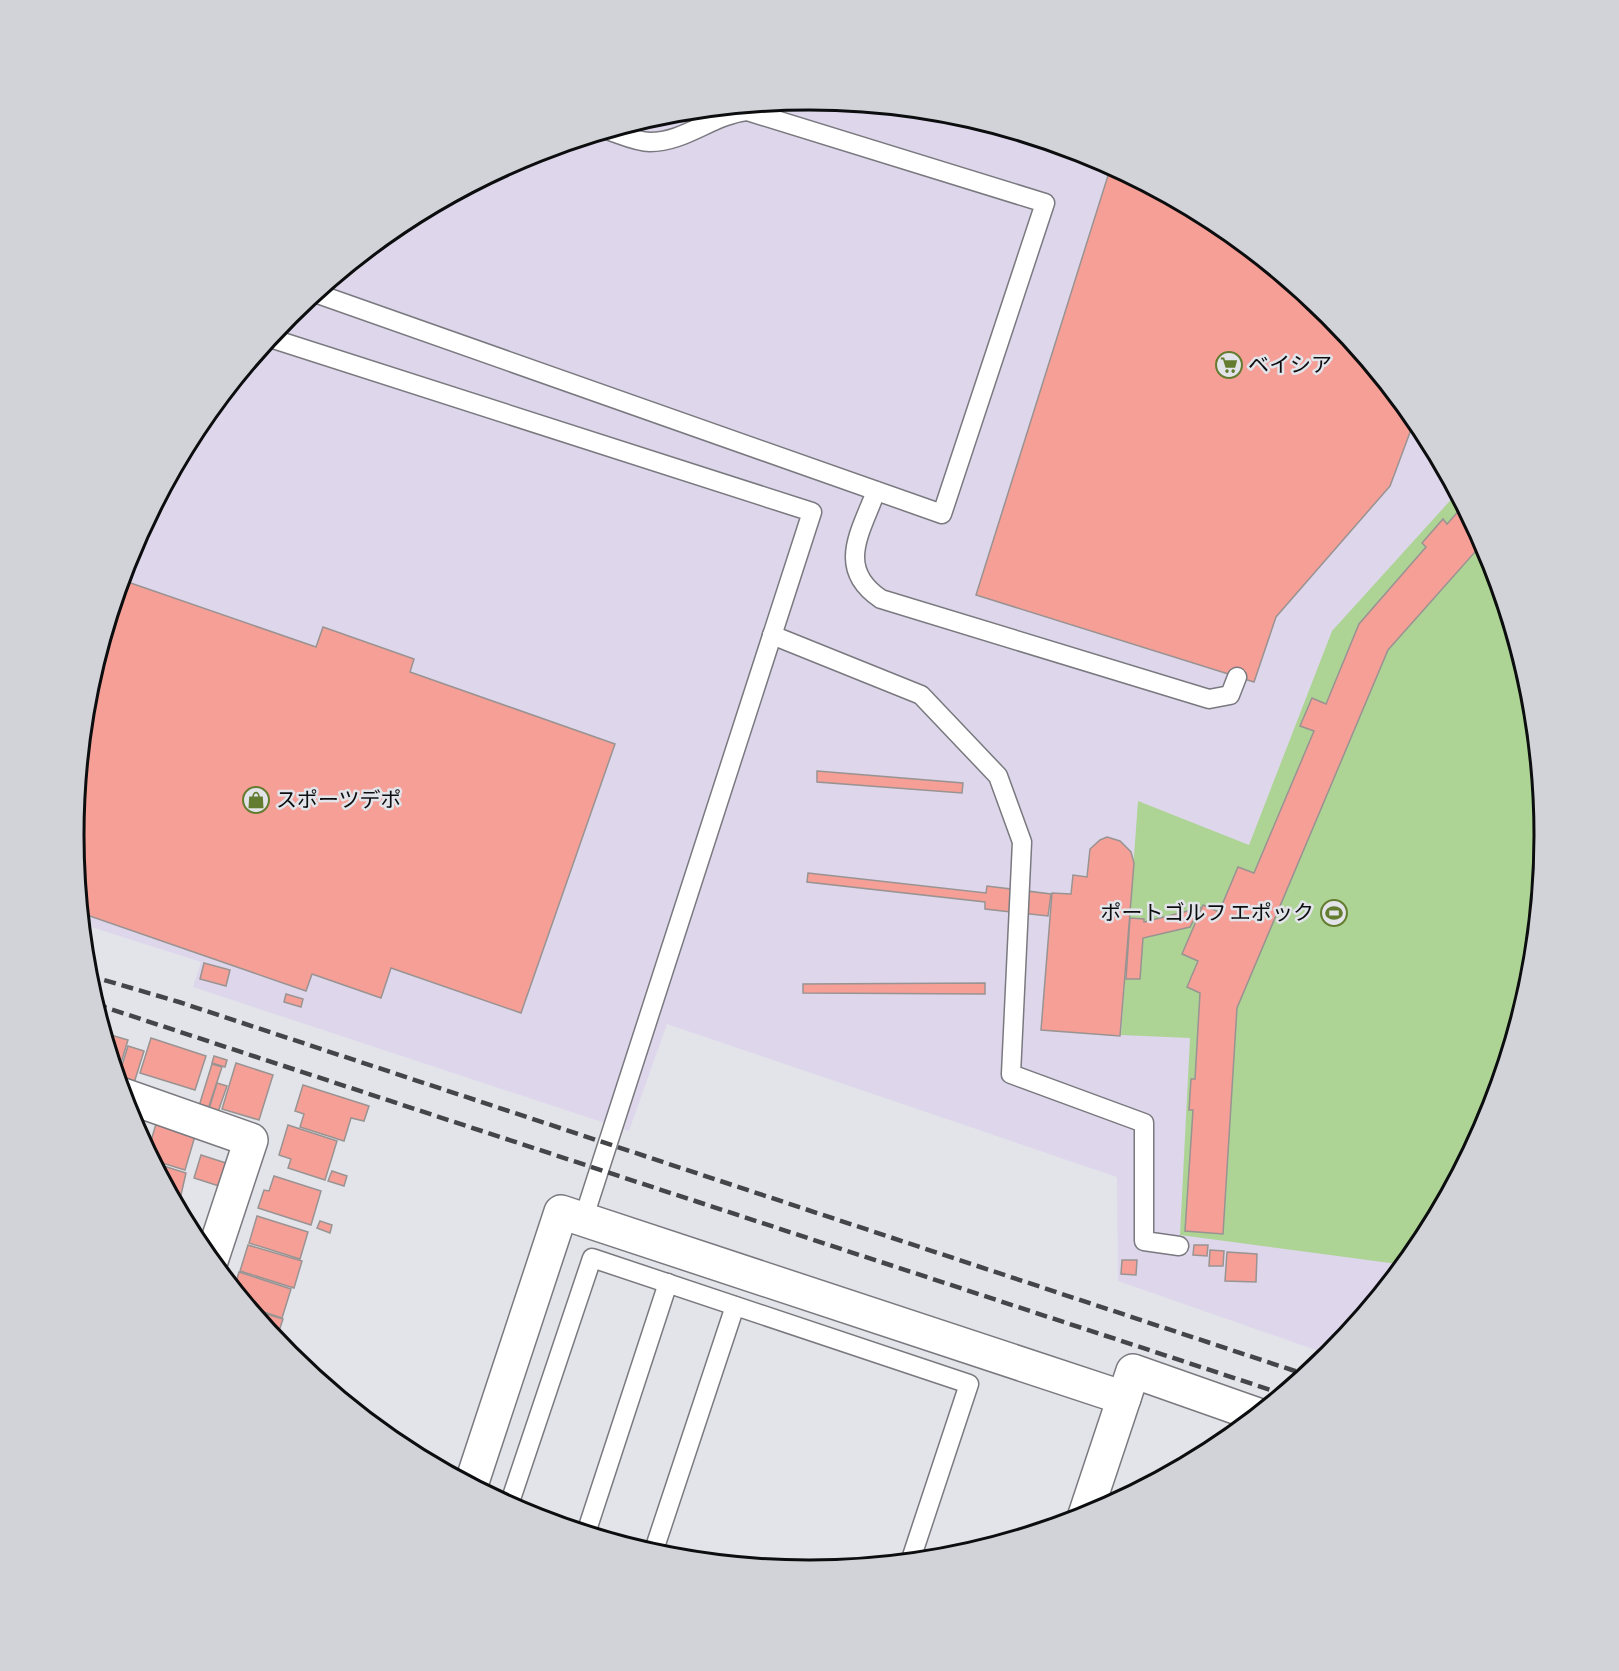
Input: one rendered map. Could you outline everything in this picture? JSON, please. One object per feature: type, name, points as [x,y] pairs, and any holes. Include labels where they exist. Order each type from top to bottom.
[{"type":"street","points":[[134,1099],[250,1140],[214,1250]]},
{"type":"street","points":[[473,1478],[561,1212],[1124,1398]]},
{"type":"street","points":[[1088,1505],[1133,1371],[1250,1412]]},
{"type":"lane","points":[[323,297],[942,514],[1045,203],[753,113]]},
{"type":"lane","points":[[623,135],[648,142],[670,140],[723,115]]},
{"type":"lane","points":[[279,341],[812,512],[583,1220]]},
{"type":"lane","points":[[876,491],[853,555],[856,572],[866,589],[881,599],[1209,699],[1230,696],[1237,677]]},
{"type":"lane","points":[[772,635],[921,695],[998,776],[1022,842],[1011,1074],[1144,1123],[1144,1241],[1179,1246]]},
{"type":"lane","points":[[512,1497],[592,1258],[969,1384],[913,1553]]},
{"type":"lane","points":[[588,1526],[668,1283]]},
{"type":"lane","points":[[656,1544],[735,1306]]},
{"type":"shaded area","points":[[810,110],[904,116],[951,124],[997,135],[1087,165],[1172,207],[1213,232],[1288,290],[1323,322],[1355,357],[1413,432],[1438,473],[1480,558],[1510,648],[1521,694],[1529,741],[1533,788],[1535,835],[1533,883],[1529,930],[1521,977],[1496,1069],[1480,1113],[1460,1156],[1413,1239],[1355,1314],[1320,1352],[1118,1281],[1117,1177],[667,1024],[629,1131],[193,987],[201,962],[90,926],[84,835],[90,741],[109,648],[139,558],[181,473],[206,432],[234,394],[296,322],[331,290],[406,232],[447,207],[532,165],[622,135],[668,124],[715,116]]},
{"type":"green space","name":"ポートゴルフ エポック","points":[[1452,499],[1480,558],[1496,602],[1521,694],[1529,741],[1535,835],[1533,883],[1529,930],[1510,1023],[1480,1113],[1460,1156],[1438,1198],[1395,1264],[1180,1235],[1190,1038],[1121,1035],[1138,801],[1249,845],[1332,631]]},
{"type":"building","points":[[1108,175],[1172,207],[1213,232],[1288,290],[1323,322],[1355,357],[1411,429],[1390,486],[1276,617],[1254,682],[976,595]]},
{"type":"building","points":[[1458,512],[1476,550],[1388,650],[1237,1008],[1223,1234],[1185,1231],[1193,1110],[1189,1110],[1191,1079],[1195,1079],[1200,993],[1187,987],[1198,961],[1182,954],[1203,905],[1219,912],[1238,867],[1254,873],[1314,731],[1300,726],[1312,698],[1326,704],[1359,624],[1426,547],[1422,543],[1443,519],[1447,524]]},
{"type":"building","points":[[130,583],[316,647],[323,627],[414,659],[410,672],[615,744],[521,1013],[391,968],[381,998],[312,974],[306,991],[89,916],[84,835],[90,741],[109,648]]},
{"type":"building","points":[[817,771],[963,783],[962,793],[817,782]]},
{"type":"building","points":[[1107,837],[1120,841],[1131,852],[1134,863],[1120,1036],[1041,1030],[1052,893],[1071,894],[1073,875],[1087,877],[1090,849]]},
{"type":"building","points":[[808,873],[986,893],[987,886],[1051,894],[1048,916],[985,909],[985,902],[807,882]]},
{"type":"building","points":[[1200,908],[1190,927],[1143,938],[1140,979],[1126,979],[1130,918],[1144,919],[1144,922]]},
{"type":"building","points":[[204,963],[230,970],[226,986],[200,979]]},
{"type":"building","points":[[985,983],[985,994],[803,993],[803,984]]},
{"type":"building","points":[[286,994],[303,999],[301,1007],[284,1002]]},
{"type":"building","points":[[113,1036],[128,1040],[121,1063]]},
{"type":"building","points":[[151,1038],[206,1056],[195,1090],[140,1073]]},
{"type":"building","points":[[128,1046],[144,1051],[134,1083],[127,1081],[122,1065]]},
{"type":"building","points":[[214,1056],[227,1060],[225,1067],[212,1063]]},
{"type":"building","points":[[236,1063],[273,1075],[259,1120],[222,1109]]},
{"type":"building","points":[[212,1064],[222,1067],[208,1109],[199,1106]]},
{"type":"building","points":[[217,1083],[227,1086],[218,1112],[209,1109]]},
{"type":"building","points":[[303,1085],[369,1106],[364,1121],[351,1118],[344,1141],[300,1127],[304,1114],[295,1111]]},
{"type":"building","points":[[156,1124],[195,1136],[185,1170],[163,1163],[151,1140]]},
{"type":"building","points":[[288,1125],[337,1141],[325,1180],[288,1168],[291,1159],[279,1155]]},
{"type":"building","points":[[201,1155],[226,1163],[219,1186],[194,1178]]},
{"type":"building","points":[[164,1166],[186,1173],[181,1197]]},
{"type":"building","points":[[332,1171],[347,1176],[344,1186],[328,1181]]},
{"type":"building","points":[[274,1176],[321,1191],[311,1225],[258,1208],[264,1190],[269,1191]]},
{"type":"building","points":[[257,1216],[308,1232],[300,1259],[249,1243]]},
{"type":"building","points":[[320,1221],[332,1225],[330,1233],[317,1228]]},
{"type":"building","points":[[248,1245],[302,1261],[294,1288],[240,1271]]},
{"type":"building","points":[[1194,1245],[1208,1245],[1207,1256],[1193,1255]]},
{"type":"building","points":[[1210,1250],[1224,1251],[1223,1266],[1209,1266]]},
{"type":"building","points":[[1227,1252],[1257,1254],[1256,1282],[1225,1281]]},
{"type":"building","points":[[1122,1260],[1137,1260],[1136,1275],[1121,1274]]},
{"type":"building","points":[[239,1272],[291,1289],[282,1318],[262,1311],[237,1280]]},
{"type":"building","points":[[263,1313],[283,1319],[279,1331]]},
{"type":"railway","points":[[98,978],[179,1002],[1298,1372]]},
{"type":"railway","points":[[105,1007],[1275,1391]]},
{"type":"place","name":"ベイシア","points":[[1229,365]]},
{"type":"place","name":"スポーツデポ","points":[[256,800]]},
{"type":"place","name":"ポートゴルフ エポック","points":[[1334,913]]}]
